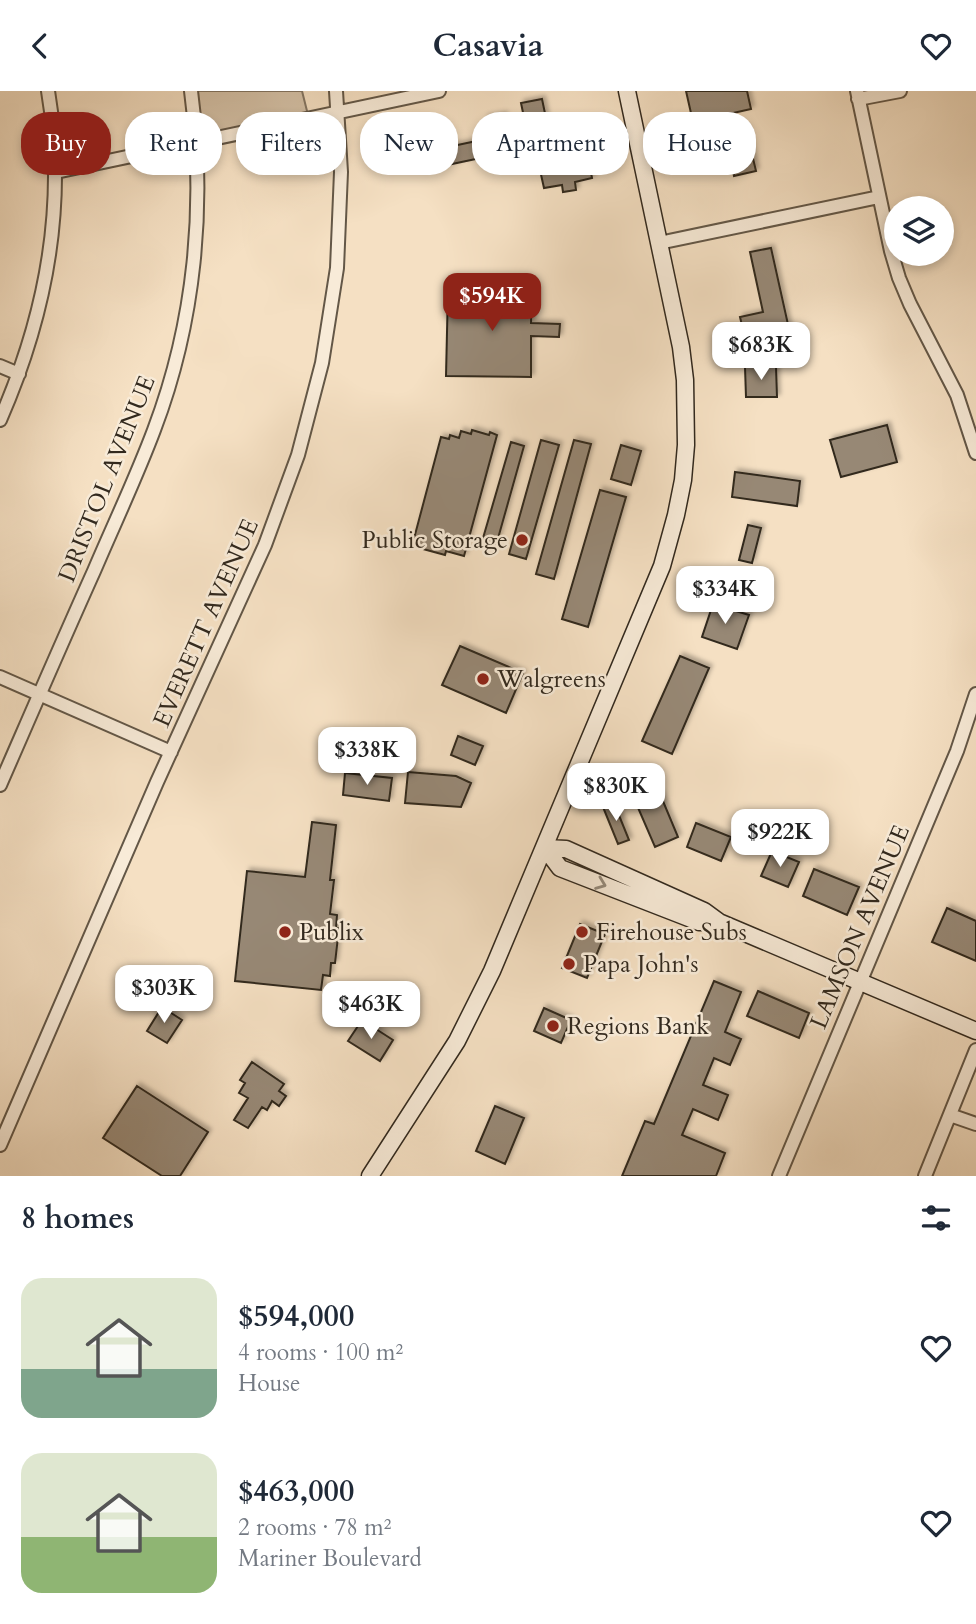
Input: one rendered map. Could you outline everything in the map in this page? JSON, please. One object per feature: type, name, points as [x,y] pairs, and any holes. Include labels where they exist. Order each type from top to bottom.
[{"type":"main road","points":[[370,1176],[457,1041],[492,971],[662,566],[676,515],[686,445],[685,380],[681,347],[627,91]]},
{"type":"main road","points":[[545,848],[560,868],[699,922],[719,922],[976,1031]]},
{"type":"street","points":[[48,91],[51,112]]},
{"type":"street","name":"DRISTOL AVENUE","points":[[191,91],[193,112]]},
{"type":"street","name":"EVERETT AVENUE","points":[[336,91],[337,112]]},
{"type":"street","points":[[337,112],[439,91]]},
{"type":"street","points":[[900,91],[858,95],[879,197],[899,278],[957,395],[976,453]]},
{"type":"street","points":[[0,420],[19,374],[37,316],[46,276],[55,209],[56,175]]},
{"type":"street","name":"DRISTOL AVENUE","points":[[0,785],[139,468],[168,388],[194,268],[197,175]]},
{"type":"street","name":"EVERETT AVENUE","points":[[0,1145],[171,752],[265,545],[291,478],[312,409],[331,316],[337,268],[341,175]]},
{"type":"street","points":[[659,243],[879,197]]},
{"type":"street","points":[[0,366],[19,374]]},
{"type":"street","points":[[0,677],[171,752]]},
{"type":"street","name":"LAMSON AVENUE","points":[[779,1176],[859,981],[972,721],[976,694]]},
{"type":"street","points":[[925,1176],[976,1051]]},
{"type":"street","points":[[950,1115],[976,1124]]},
{"type":"shaded area","points":[[188,91],[302,91],[307,112],[236,112],[236,132],[222,135],[222,112],[191,112]]},
{"type":"building","points":[[686,91],[747,91],[751,109],[738,112],[691,112]]},
{"type":"building","points":[[542,99],[545,112],[523,112],[521,103]]},
{"type":"building","points":[[472,142],[472,160],[458,163],[458,145]]},
{"type":"building","points":[[541,175],[591,175],[592,178],[575,182],[576,190],[563,192],[562,185],[544,188]]},
{"type":"building","points":[[771,248],[789,329],[745,338],[740,317],[763,312],[750,252]]},
{"type":"building","points":[[448,289],[532,290],[531,323],[560,324],[559,337],[531,336],[531,377],[446,376]]},
{"type":"building","points":[[745,367],[776,367],[777,397],[746,397]]},
{"type":"building","points":[[887,425],[897,462],[841,477],[830,440]]},
{"type":"building","points":[[472,430],[497,435],[464,556],[446,551],[445,555],[412,546],[441,437],[449,439],[450,435],[459,438],[461,431],[471,434]]},
{"type":"building","points":[[541,440],[559,445],[526,559],[509,554]]},
{"type":"building","points":[[574,440],[591,444],[554,579],[536,574]]},
{"type":"building","points":[[511,442],[524,446],[495,549],[481,545]]},
{"type":"building","points":[[621,445],[641,451],[631,485],[611,479]]},
{"type":"building","points":[[735,472],[800,481],[797,506],[732,497]]},
{"type":"building","points":[[600,490],[626,497],[588,627],[562,619]]},
{"type":"building","points":[[748,525],[761,528],[752,563],[739,560]]},
{"type":"building","points":[[713,604],[749,615],[737,649],[702,637]]},
{"type":"building","name":"Walgreens","points":[[460,646],[523,673],[506,713],[442,685]]},
{"type":"building","points":[[680,656],[709,668],[672,754],[642,741]]},
{"type":"building","points":[[458,736],[483,746],[475,765],[451,755]]},
{"type":"building","points":[[408,772],[456,776],[471,783],[461,807],[405,803]]},
{"type":"building","points":[[345,773],[392,778],[389,801],[343,795]]},
{"type":"building","points":[[660,794],[678,837],[655,847],[636,803]]},
{"type":"building","points":[[614,803],[629,840],[618,844],[603,807]]},
{"type":"building","points":[[312,822],[336,825],[330,880],[334,880],[330,914],[337,915],[336,928],[339,928],[335,963],[331,963],[330,976],[323,975],[321,990],[235,981],[247,871],[305,877]]},
{"type":"building","points":[[696,823],[731,837],[721,861],[687,847]]},
{"type":"building","points":[[772,851],[799,862],[788,887],[761,876]]},
{"type":"building","points":[[814,869],[859,887],[847,915],[803,896]]},
{"type":"building","points":[[947,908],[976,921],[976,961],[932,942]]},
{"type":"building","points":[[580,924],[605,934],[587,978],[562,968]]},
{"type":"building","points":[[714,981],[741,992],[725,1032],[741,1039],[730,1065],[714,1058],[703,1085],[728,1095],[718,1120],[693,1109],[682,1135],[725,1153],[716,1176],[622,1176],[645,1121],[654,1124]]},
{"type":"building","points":[[758,991],[809,1013],[799,1038],[747,1016]]},
{"type":"building","points":[[162,1007],[182,1020],[167,1043],[147,1031]]},
{"type":"building","name":"Regions Bank","points":[[544,1008],[571,1020],[561,1043],[534,1031]]},
{"type":"building","points":[[362,1020],[393,1040],[380,1061],[348,1041]]},
{"type":"building","points":[[252,1062],[284,1084],[279,1091],[286,1096],[279,1106],[272,1101],[267,1110],[262,1107],[248,1128],[234,1120],[248,1098],[239,1093],[245,1083],[240,1080]]},
{"type":"building","points":[[137,1086],[208,1132],[180,1176],[162,1176],[103,1138]]},
{"type":"building","points":[[495,1106],[524,1118],[505,1164],[476,1151]]},
{"type":"place","name":"Public Storage","points":[[522,540]]},
{"type":"place","name":"Walgreens","points":[[483,679]]},
{"type":"place","name":"Publix","points":[[285,932]]},
{"type":"place","name":"Firehouse Subs","points":[[582,932]]},
{"type":"place","name":"Papa John's","points":[[569,964]]},
{"type":"place","name":"Regions Bank","points":[[553,1026]]}]
